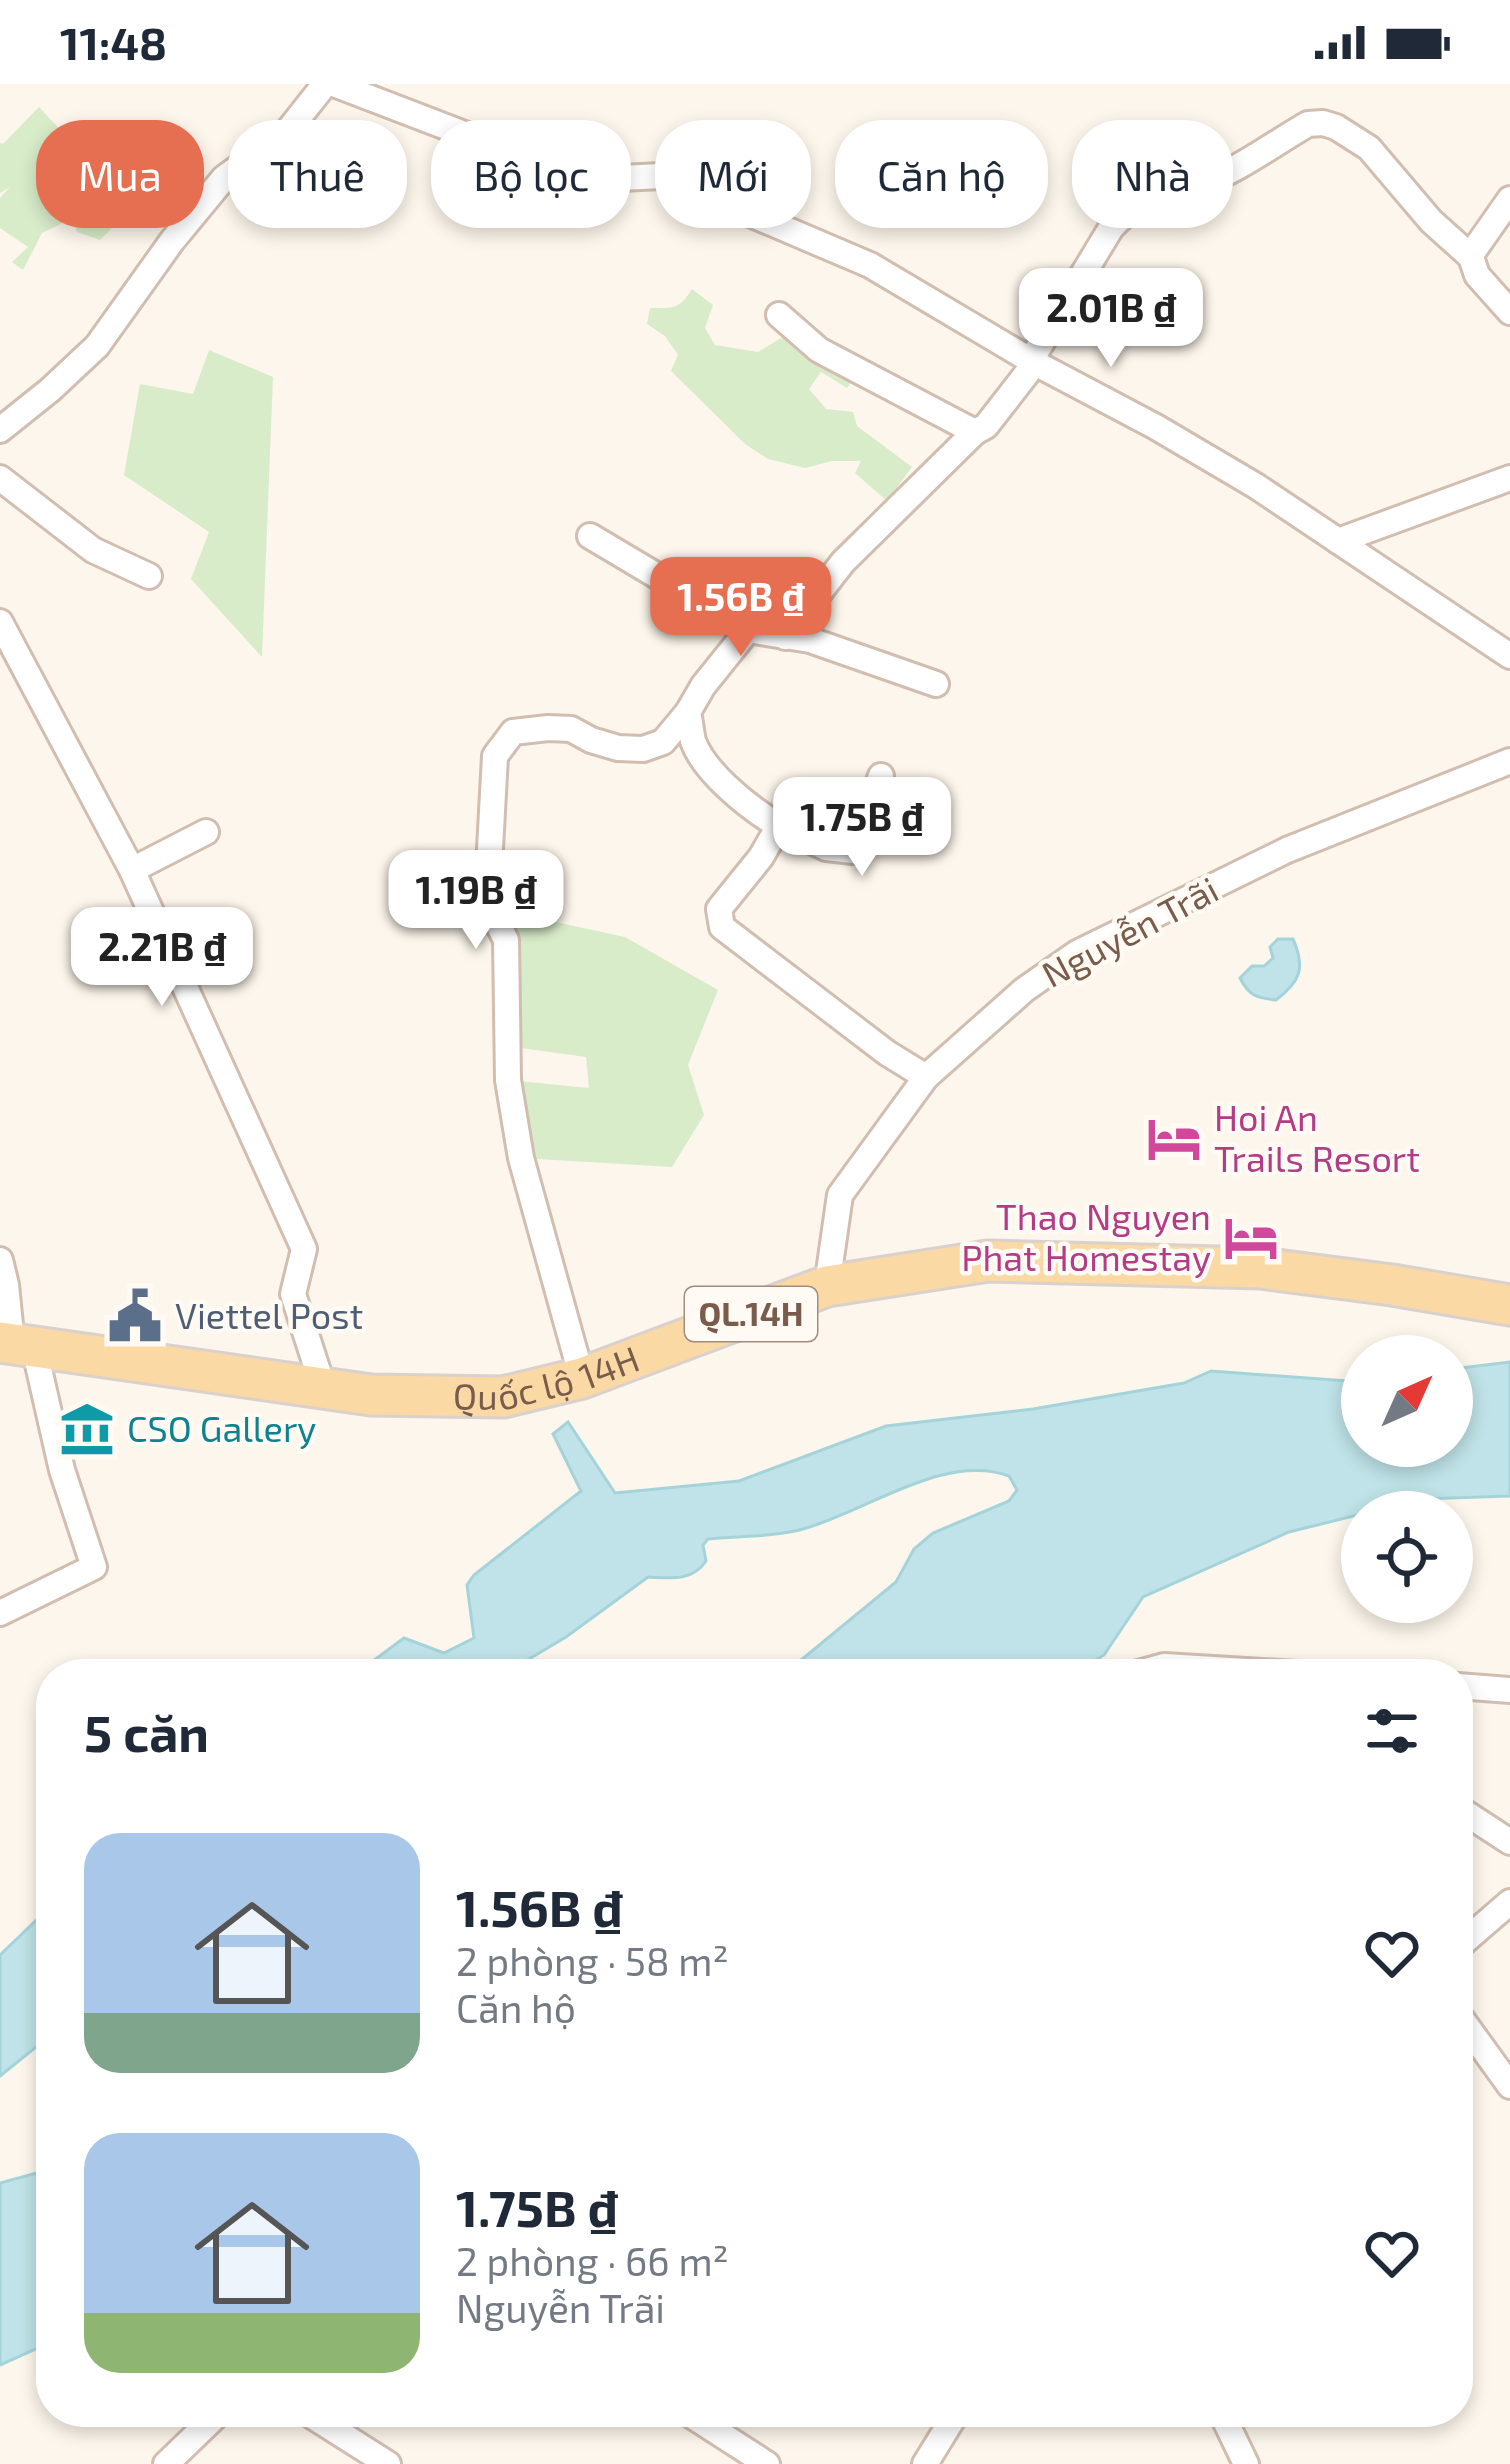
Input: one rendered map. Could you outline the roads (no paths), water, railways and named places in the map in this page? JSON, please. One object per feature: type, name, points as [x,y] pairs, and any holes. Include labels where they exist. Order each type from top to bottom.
[{"type":"main road","name":"Quốc lộ 14H","points":[[15,1344],[371,1396],[503,1397],[581,1378],[826,1286],[988,1261],[1260,1268],[1510,1305]]},
{"type":"street","points":[[0,430],[97,346],[224,178],[287,132],[322,86],[553,168],[601,179],[661,176],[870,265],[1256,486],[1510,656]]},
{"type":"street","points":[[785,637],[843,562],[986,426],[1033,362],[1125,212],[1142,200],[1202,184],[1308,124],[1336,127],[1369,148],[1431,221],[1470,256],[1477,275],[1510,312]]},
{"type":"street","points":[[1470,256],[1510,199]]},
{"type":"street","points":[[779,315],[819,350],[975,432]]},
{"type":"street","points":[[0,478],[92,550],[149,576]]},
{"type":"street","points":[[1338,541],[1510,478]]},
{"type":"street","points":[[590,536],[748,630],[810,640],[936,684]]},
{"type":"street","points":[[0,622],[133,870],[304,1249],[293,1294],[324,1390]]},
{"type":"street","points":[[581,1378],[521,1158],[508,1080],[506,940],[490,908],[489,887],[495,756],[513,732],[548,728],[571,729],[618,748],[643,749],[663,742],[748,630]]},
{"type":"street","points":[[688,712],[694,744],[739,797],[774,824],[826,848],[853,851],[881,776]]},
{"type":"street","name":"Nguyễn Trãi","points":[[826,1286],[840,1195],[926,1077],[1024,990],[1077,953],[1287,850],[1509,764]]},
{"type":"street","points":[[774,824],[776,831],[761,856],[719,909],[722,927],[887,1053],[926,1077]]},
{"type":"street","points":[[133,870],[206,832]]},
{"type":"street","points":[[0,1260],[15,1344],[94,1567],[0,1613]]},
{"type":"street","points":[[1473,1687],[1510,1690]]},
{"type":"street","points":[[1473,1818],[1510,1842]]},
{"type":"street","points":[[1473,1934],[1510,1902]]},
{"type":"street","points":[[1473,2035],[1510,2086]]},
{"type":"street","points":[[169,2463],[205,2427]]},
{"type":"street","points":[[330,2427],[388,2464]]},
{"type":"street","points":[[709,2427],[767,2464]]},
{"type":"street","points":[[925,2464],[948,2427]]},
{"type":"street","points":[[1228,2427],[1246,2464]]},
{"type":"water","points":[[1278,939],[1293,939],[1298,974],[1276,1000],[1259,997],[1240,978],[1252,966],[1264,966],[1273,958],[1270,947]]},
{"type":"water","points":[[1510,1362],[1510,1496],[1473,1497],[1473,1491],[1341,1491],[1341,1519],[1289,1532],[1143,1597],[1097,1659],[802,1659],[896,1582],[914,1549],[933,1533],[1009,1501],[1017,1490],[1009,1476],[984,1471],[932,1478],[803,1529],[708,1539],[703,1545],[706,1561],[700,1568],[680,1577],[648,1577],[529,1659],[376,1659],[404,1638],[444,1653],[474,1638],[467,1585],[474,1575],[581,1491],[553,1434],[568,1422],[615,1493],[739,1481],[886,1426],[1033,1409],[1184,1383],[1211,1371],[1341,1380],[1341,1467],[1473,1467],[1473,1366]]},
{"type":"water","points":[[36,1920],[36,2047],[0,2076],[0,1955]]},
{"type":"water","points":[[36,2173],[36,2349],[0,2365],[0,2183]]},
{"type":"place","name":"Hoi An Trails Resort","points":[[1174,1139]]},
{"type":"place","name":"Thao Nguyen Phat Homestay","points":[[1251,1238]]},
{"type":"place","name":"Viettel Post","points":[[135,1316]]},
{"type":"place","name":"CSO Gallery","points":[[87,1429]]}]
